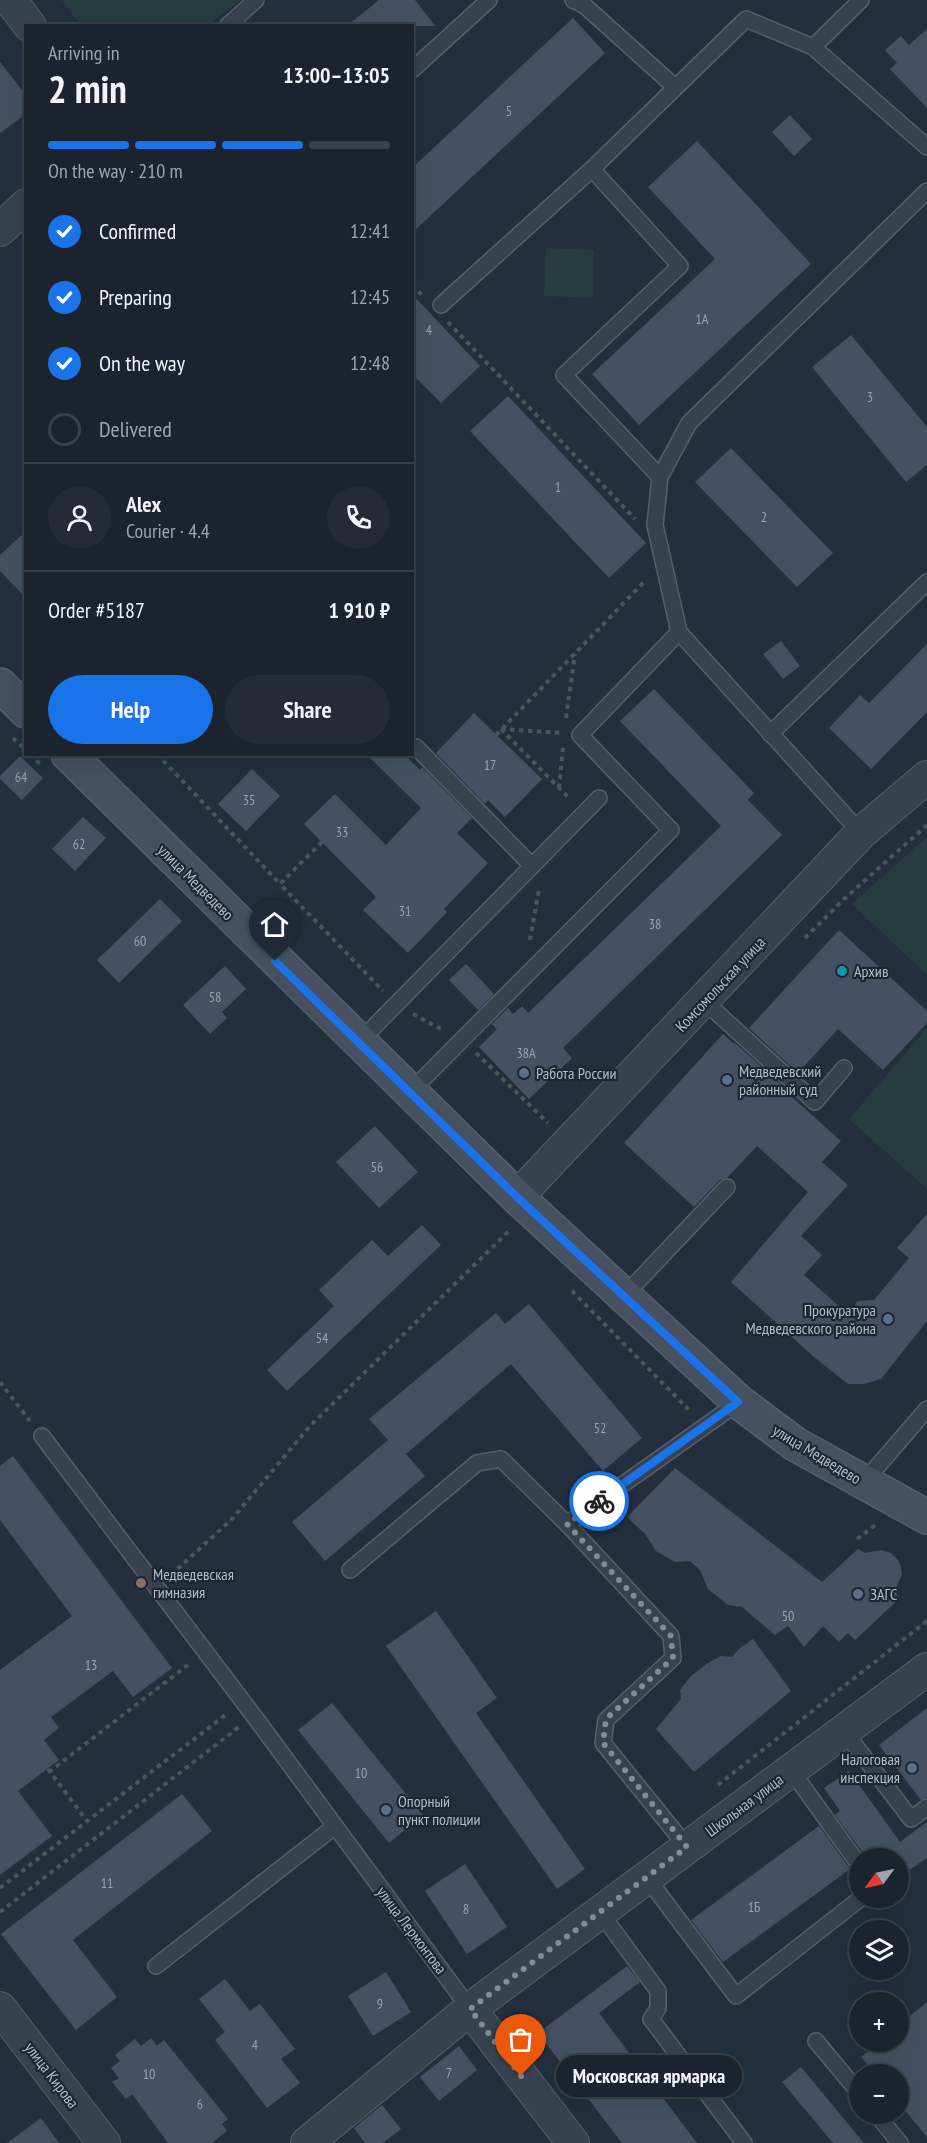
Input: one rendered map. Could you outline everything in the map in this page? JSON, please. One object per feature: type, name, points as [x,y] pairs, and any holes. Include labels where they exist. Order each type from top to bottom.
[{"type":"street","points":[[10,0],[28,24]]},
{"type":"street","points":[[0,230],[24,208]]},
{"type":"street","points":[[0,684],[24,709]]},
{"type":"street","name":"улица Медведево","points":[[70,756],[358,1043],[517,1197],[738,1402],[795,1444],[927,1517]]},
{"type":"street","name":"Комсомольская улица","points":[[517,1197],[861,833],[927,777]]},
{"type":"street","name":"Школьная улица","points":[[307,2143],[470,2009],[927,1669]]},
{"type":"street","name":"улица Кирова","points":[[0,2008],[104,2143]]},
{"type":"street","name":"улица Лермонтова","points":[[470,2009],[573,2143]]},
{"type":"lane","points":[[229,24],[256,0]]},
{"type":"lane","points":[[414,68],[489,0]]},
{"type":"lane","points":[[573,0],[585,6],[675,87]]},
{"type":"lane","points":[[813,47],[861,0]]},
{"type":"lane","points":[[438,309],[592,169],[746,19],[813,47],[927,147]]},
{"type":"lane","points":[[592,169],[680,266],[564,375],[660,477]]},
{"type":"lane","points":[[861,833],[679,632],[655,525],[660,477],[689,423],[927,191]]},
{"type":"lane","points":[[770,734],[927,582]]},
{"type":"lane","points":[[410,1092],[671,830],[580,735],[679,632]]},
{"type":"lane","points":[[416,747],[532,866]]},
{"type":"lane","points":[[358,1043],[599,798]]},
{"type":"lane","points":[[704,1001],[815,1102],[844,1068]]},
{"type":"lane","points":[[623,1297],[727,1187]]},
{"type":"lane","points":[[567,1524],[738,1402]]},
{"type":"lane","points":[[864,1482],[927,1409]]},
{"type":"lane","name":"улица Лермонтова","points":[[42,1436],[243,1701],[470,2009]]},
{"type":"lane","points":[[350,1570],[477,1463],[501,1459],[567,1524],[671,1636],[673,1658],[606,1719],[603,1743],[687,1847]]},
{"type":"lane","points":[[844,1731],[911,1819],[927,1807]]},
{"type":"lane","points":[[790,1770],[849,1851]]},
{"type":"lane","points":[[156,1966],[334,1827]]},
{"type":"lane","points":[[647,1878],[736,1996],[849,1907]]},
{"type":"lane","points":[[600,1912],[658,1991],[658,2008],[651,2019],[744,2143]]},
{"type":"lane","points":[[816,2041],[849,2081]]},
{"type":"lane","points":[[884,2124],[900,2143]]},
{"type":"path","points":[[414,287],[438,309],[660,546]]},
{"type":"path","points":[[496,735],[664,563]]},
{"type":"path","points":[[501,729],[580,735]]},
{"type":"path","points":[[501,729],[584,813]]},
{"type":"path","points":[[159,756],[280,884]]},
{"type":"path","points":[[517,986],[534,927],[540,883],[532,866]]},
{"type":"path","points":[[157,1588],[232,1519],[310,1426],[511,1229]]},
{"type":"path","points":[[0,1382],[42,1436]]},
{"type":"path","points":[[715,1788],[927,1621]]},
{"type":"path","points":[[87,1821],[48,1771],[205,1652]]},
{"type":"path","points":[[0,1888],[243,1701]]},
{"type":"path","points":[[0,1912],[254,1716]]},
{"type":"green space","points":[[62,0],[241,0],[209,24],[80,24]]},
{"type":"green space","points":[[546,248],[594,250],[593,298],[544,296]]},
{"type":"green space","points":[[927,837],[927,975],[852,904]]},
{"type":"green space","points":[[927,1028],[927,1189],[849,1119]]},
{"type":"building","points":[[379,0],[415,0],[435,26],[414,26],[414,24],[349,24]]},
{"type":"building","points":[[573,18],[605,53],[414,231],[414,166]]},
{"type":"building","points":[[927,29],[927,108],[890,69],[897,63],[885,50],[901,36],[909,45]]},
{"type":"building","points":[[0,62],[24,92],[24,115],[0,133]]},
{"type":"building","points":[[790,115],[812,139],[794,156],[772,132]]},
{"type":"building","points":[[697,141],[811,264],[639,425],[592,374],[715,259],[648,187]]},
{"type":"building","points":[[414,296],[480,366],[441,403],[414,376]]},
{"type":"building","points":[[851,335],[927,427],[927,465],[906,482],[812,367]]},
{"type":"building","points":[[508,396],[646,543],[609,578],[470,431]]},
{"type":"building","points":[[731,448],[833,553],[797,587],[695,482]]},
{"type":"building","points":[[24,533],[24,596],[0,571],[0,555]]},
{"type":"building","points":[[781,641],[800,666],[783,679],[763,654]]},
{"type":"building","points":[[927,644],[927,712],[871,769],[829,728],[860,695],[869,703]]},
{"type":"building","points":[[654,689],[754,793],[748,800],[782,835],[563,1048],[572,1058],[529,1099],[479,1047],[497,1029],[492,1024],[508,1008],[513,1014],[522,1006],[528,1013],[721,826],[620,721]]},
{"type":"building","points":[[474,713],[542,779],[505,817],[488,800],[485,804],[436,753]]},
{"type":"building","points":[[20,756],[43,778],[22,800],[0,779],[0,776]]},
{"type":"building","points":[[368,756],[406,756],[420,770],[422,767],[472,818],[457,833],[488,863],[444,909],[447,912],[408,953],[363,910],[376,897],[304,824],[335,794],[386,845],[421,808]]},
{"type":"building","points":[[252,769],[280,796],[246,831],[218,804]]},
{"type":"building","points":[[83,817],[106,838],[75,871],[52,849]]},
{"type":"building","points":[[160,899],[182,921],[119,983],[97,960]]},
{"type":"building","name":"Архив","points":[[839,930],[927,1011],[927,1023],[883,1070],[838,1029],[798,1073],[749,1028]]},
{"type":"building","points":[[466,964],[494,994],[478,1010],[449,980]]},
{"type":"building","points":[[225,966],[246,989],[222,1012],[227,1018],[210,1034],[183,1005]]},
{"type":"building","points":[[723,1034],[841,1141],[822,1162],[848,1185],[801,1236],[822,1255],[804,1275],[850,1316],[857,1301],[874,1300],[909,1258],[897,1248],[927,1214],[927,1321],[881,1379],[864,1384],[848,1384],[814,1357],[731,1282],[808,1192],[757,1146],[728,1177],[720,1180],[694,1207],[624,1143]]},
{"type":"building","points":[[375,1126],[418,1172],[379,1208],[336,1162]]},
{"type":"building","points":[[422,1225],[441,1245],[287,1391],[267,1370],[334,1306],[319,1290],[372,1240],[388,1256]]},
{"type":"building","points":[[529,1304],[642,1438],[603,1471],[511,1364],[406,1454],[425,1476],[325,1561],[292,1522],[388,1440],[369,1419],[496,1313],[505,1324]]},
{"type":"building","points":[[13,1456],[172,1668],[133,1697],[113,1671],[51,1717],[59,1728],[44,1740],[59,1760],[18,1791],[52,1836],[0,1875],[0,1670],[72,1616],[0,1520],[0,1466]]},
{"type":"building","points":[[675,1468],[822,1582],[858,1549],[865,1553],[881,1550],[891,1553],[899,1561],[901,1568],[902,1574],[895,1590],[899,1599],[855,1640],[848,1633],[839,1642],[823,1626],[804,1647],[788,1626],[775,1635],[742,1607],[728,1605],[708,1589],[700,1570],[690,1561],[675,1562],[656,1551],[645,1534],[627,1517]]},
{"type":"building","points":[[436,1611],[497,1698],[476,1713],[585,1869],[557,1889],[386,1646]]},
{"type":"building","points":[[753,1639],[791,1691],[694,1772],[656,1729],[681,1699],[680,1690],[691,1676],[721,1656],[732,1657]]},
{"type":"building","points":[[332,1703],[423,1815],[389,1843],[298,1730]]},
{"type":"building","name":"Налоговая инспекция","points":[[927,1708],[927,1797],[921,1800],[879,1745]]},
{"type":"building","points":[[849,1771],[900,1842],[927,1822],[927,1858],[909,1870],[909,1848],[860,1848],[835,1815],[840,1811],[824,1788]]},
{"type":"building","points":[[182,1794],[212,1831],[73,1940],[117,1997],[76,2030],[1,1934]]},
{"type":"building","points":[[819,1826],[849,1868],[723,1962],[691,1920]]},
{"type":"building","points":[[465,1864],[507,1927],[467,1954],[425,1891]]},
{"type":"building","points":[[627,1966],[640,1982],[599,2013],[697,2143],[622,2143],[538,2033]]},
{"type":"building","points":[[386,1972],[411,2012],[373,2036],[348,1996]]},
{"type":"building","points":[[225,1979],[250,2011],[260,2004],[295,2049],[281,2059],[300,2083],[267,2108],[215,2040],[225,2032],[199,1999]]},
{"type":"building","points":[[927,2002],[927,2137],[909,2115],[909,2064],[867,2064],[861,2057],[867,2052],[909,2052],[909,2017]]},
{"type":"building","points":[[151,2038],[157,2046],[164,2040],[228,2119],[222,2124],[227,2131],[212,2143],[168,2143],[132,2094],[126,2099],[112,2082],[119,2078],[111,2068],[120,2061],[115,2055],[135,2039],[141,2046]]},
{"type":"building","points":[[459,2046],[477,2070],[439,2101],[420,2077]]},
{"type":"building","points":[[801,2067],[864,2143],[833,2143],[782,2082]]},
{"type":"building","points":[[382,2105],[401,2129],[383,2143],[365,2143],[354,2128]]},
{"type":"building","points":[[41,2118],[59,2143],[7,2143]]},
{"type":"way so far","points":[[521,2076],[470,2009],[687,1847],[603,1743],[606,1719],[673,1658],[671,1636],[567,1524],[599,1501]]},
{"type":"place","name":"Архив","points":[[842,971]]},
{"type":"place","name":"Работа России","points":[[524,1073]]},
{"type":"place","name":"Медведевский районный суд","points":[[727,1080]]},
{"type":"place","name":"Прокуратура Медведевского района","points":[[888,1319]]},
{"type":"place","name":"Медведевская гимназия","points":[[141,1583]]},
{"type":"place","name":"ЗАГС","points":[[858,1594]]},
{"type":"place","name":"Налоговая инспекция","points":[[912,1768]]},
{"type":"place","name":"Опорный пункт полиции","points":[[386,1810]]},
{"type":"place","name":"Московская ярмарка","points":[[521,2076]]},
{"type":"route","points":[[275,961],[517,1197],[738,1402],[599,1501]]}]
